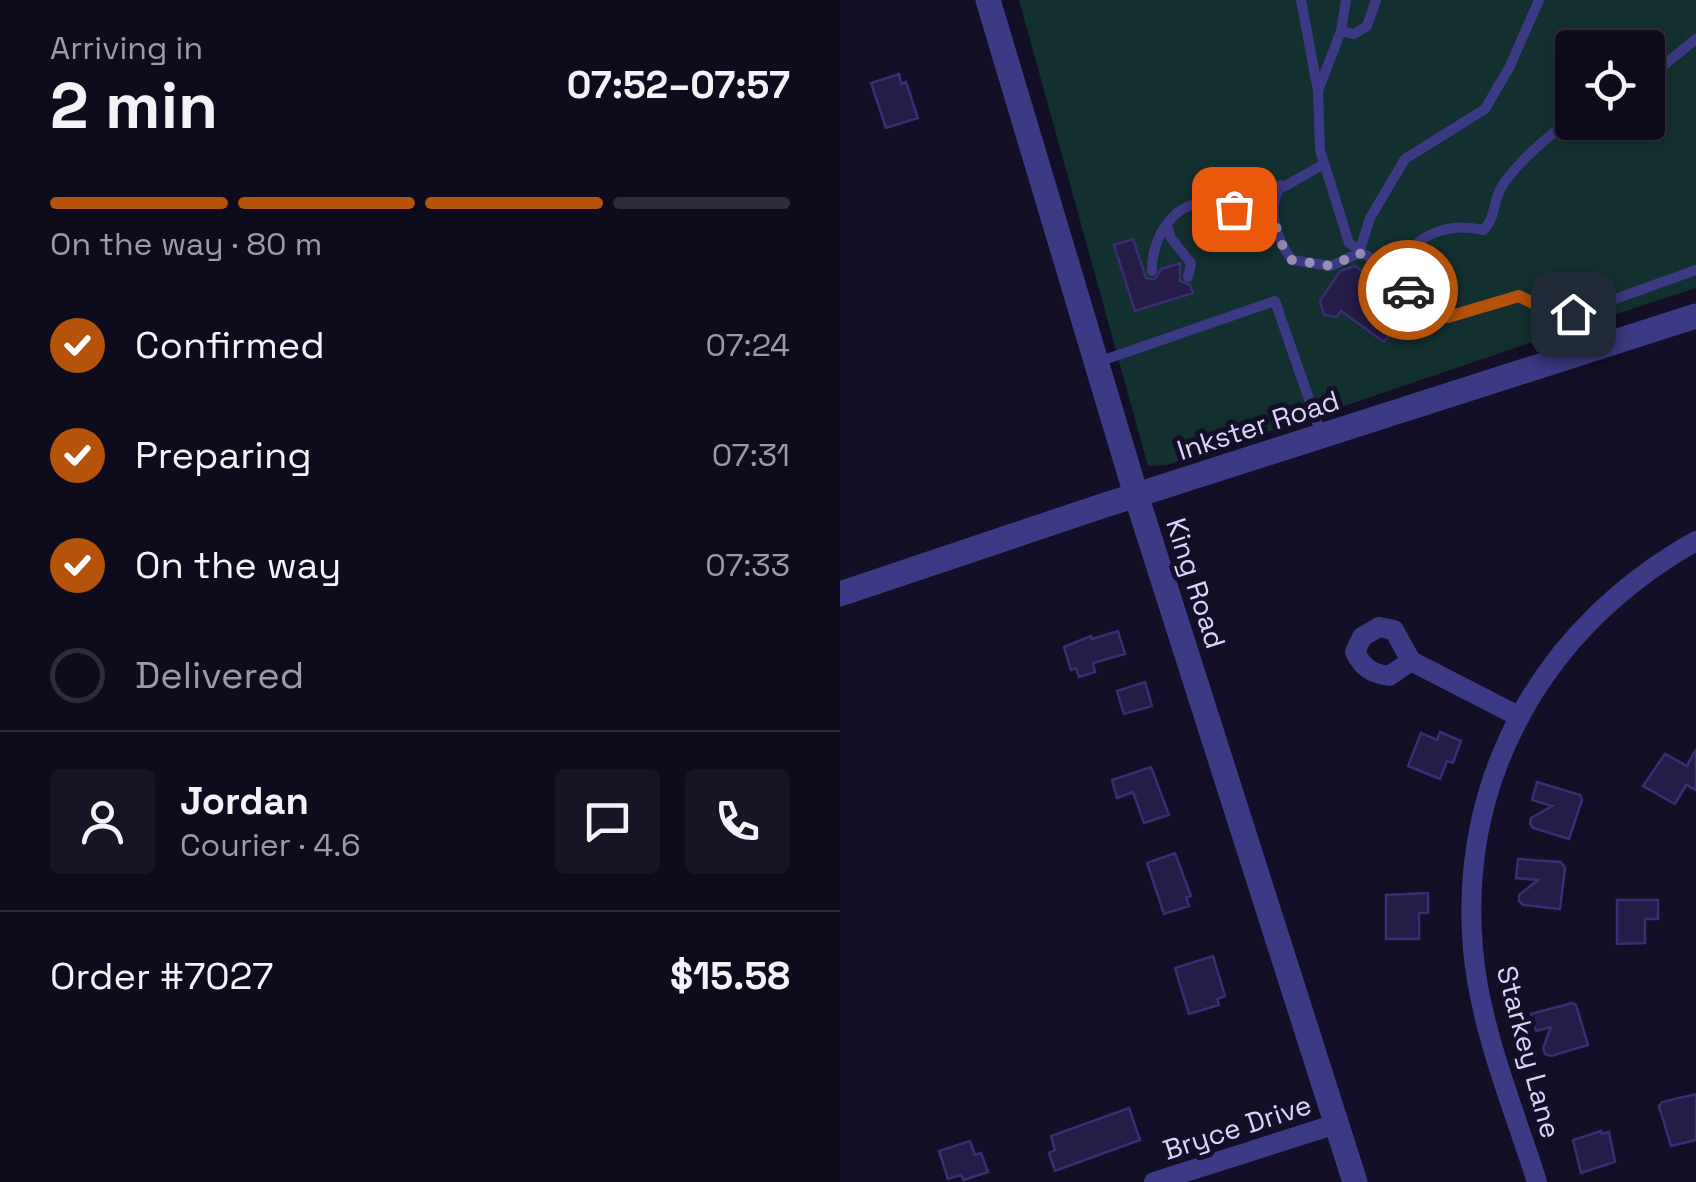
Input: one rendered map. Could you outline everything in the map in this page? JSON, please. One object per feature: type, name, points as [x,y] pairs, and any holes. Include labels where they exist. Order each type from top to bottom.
[{"type":"street","name":"King Road","points":[[988,0],[1136,496],[1354,1182]]},
{"type":"street","name":"Inkster Road","points":[[840,594],[1696,316]]},
{"type":"street","name":"Starkey Lane","points":[[1537,1182],[1484,1012],[1472,913],[1480,826],[1499,760],[1553,661],[1590,618],[1641,577],[1696,541]]},
{"type":"street","points":[[1412,661],[1520,717]]},
{"type":"street","name":"Bryce Drive","points":[[1154,1182],[1336,1124]]},
{"type":"lane","points":[[1301,0],[1318,91],[1317,126],[1324,164],[1349,242],[1397,277],[1414,297],[1448,317],[1519,296],[1551,312],[1573,314],[1696,270]]},
{"type":"lane","points":[[1318,91],[1341,31],[1346,0]]},
{"type":"lane","points":[[1341,31],[1354,34],[1367,26],[1376,0]]},
{"type":"lane","points":[[1286,183],[1278,190],[1271,212],[1284,250],[1292,260],[1331,266],[1359,253],[1370,218],[1405,159],[1485,109],[1510,66],[1539,0]]},
{"type":"lane","points":[[1665,64],[1696,38]]},
{"type":"lane","points":[[1397,277],[1400,263],[1432,233],[1446,226],[1483,230],[1490,224],[1499,191],[1555,134]]},
{"type":"lane","points":[[1217,205],[1286,183],[1324,164]]},
{"type":"lane","points":[[1152,271],[1152,256],[1159,238],[1178,209],[1200,201],[1271,212]]},
{"type":"lane","points":[[1217,205],[1220,230]]},
{"type":"lane","points":[[1168,228],[1191,263],[1188,277]]},
{"type":"lane","points":[[1097,362],[1275,301],[1322,436]]},
{"type":"green space","points":[[1019,0],[1696,0],[1696,288],[1167,465],[1148,466]]},
{"type":"building","points":[[899,74],[901,84],[906,82],[918,118],[886,128],[871,83]]},
{"type":"building","points":[[1133,239],[1146,278],[1155,279],[1161,269],[1180,263],[1180,281],[1190,285],[1193,293],[1135,311],[1114,245]]},
{"type":"building","points":[[1355,266],[1412,306],[1384,342],[1341,311],[1337,317],[1324,315],[1320,301],[1340,271]]},
{"type":"building","points":[[1118,631],[1125,654],[1093,663],[1095,672],[1079,677],[1076,668],[1071,670],[1064,647]]},
{"type":"building","points":[[1145,682],[1152,706],[1124,714],[1117,691]]},
{"type":"building","points":[[1440,732],[1461,741],[1453,763],[1447,761],[1440,779],[1408,766],[1421,733],[1437,740]]},
{"type":"building","points":[[1696,749],[1696,790],[1686,785],[1675,804],[1643,786],[1665,754],[1687,766]]},
{"type":"building","points":[[1151,767],[1169,815],[1144,823],[1133,792],[1117,798],[1112,780]]},
{"type":"building","points":[[1537,782],[1580,795],[1582,800],[1569,839],[1533,828],[1530,823],[1531,818],[1552,806],[1532,800]]},
{"type":"building","points":[[1175,853],[1191,896],[1186,897],[1189,906],[1164,914],[1147,863]]},
{"type":"building","points":[[1518,859],[1561,862],[1565,868],[1560,909],[1523,905],[1519,901],[1519,895],[1538,880],[1516,878]]},
{"type":"building","points":[[1428,893],[1428,913],[1419,913],[1419,939],[1386,939],[1386,895]]},
{"type":"building","points":[[1617,900],[1658,900],[1658,919],[1645,919],[1645,943],[1617,944]]},
{"type":"building","points":[[1213,956],[1225,996],[1217,999],[1219,1005],[1189,1014],[1175,968]]},
{"type":"building","points":[[1576,1005],[1588,1045],[1551,1056],[1545,1054],[1543,1048],[1551,1027],[1536,1031],[1531,1014]]},
{"type":"building","points":[[1696,1094],[1696,1140],[1671,1146],[1659,1106]]},
{"type":"building","points":[[1129,1108],[1140,1140],[1055,1171],[1049,1153],[1055,1150],[1051,1136]]},
{"type":"building","points":[[1609,1132],[1615,1162],[1581,1173],[1573,1140]]},
{"type":"building","points":[[970,1141],[975,1155],[981,1153],[988,1172],[964,1180],[961,1175],[948,1179],[939,1151]]},
{"type":"way so far","points":[[1234,209],[1271,212],[1284,250],[1292,260],[1331,266],[1359,253],[1397,277],[1408,290]]},
{"type":"route","points":[[1408,290],[1437,314],[1448,317],[1494,300],[1519,296],[1551,312],[1573,314]]}]
